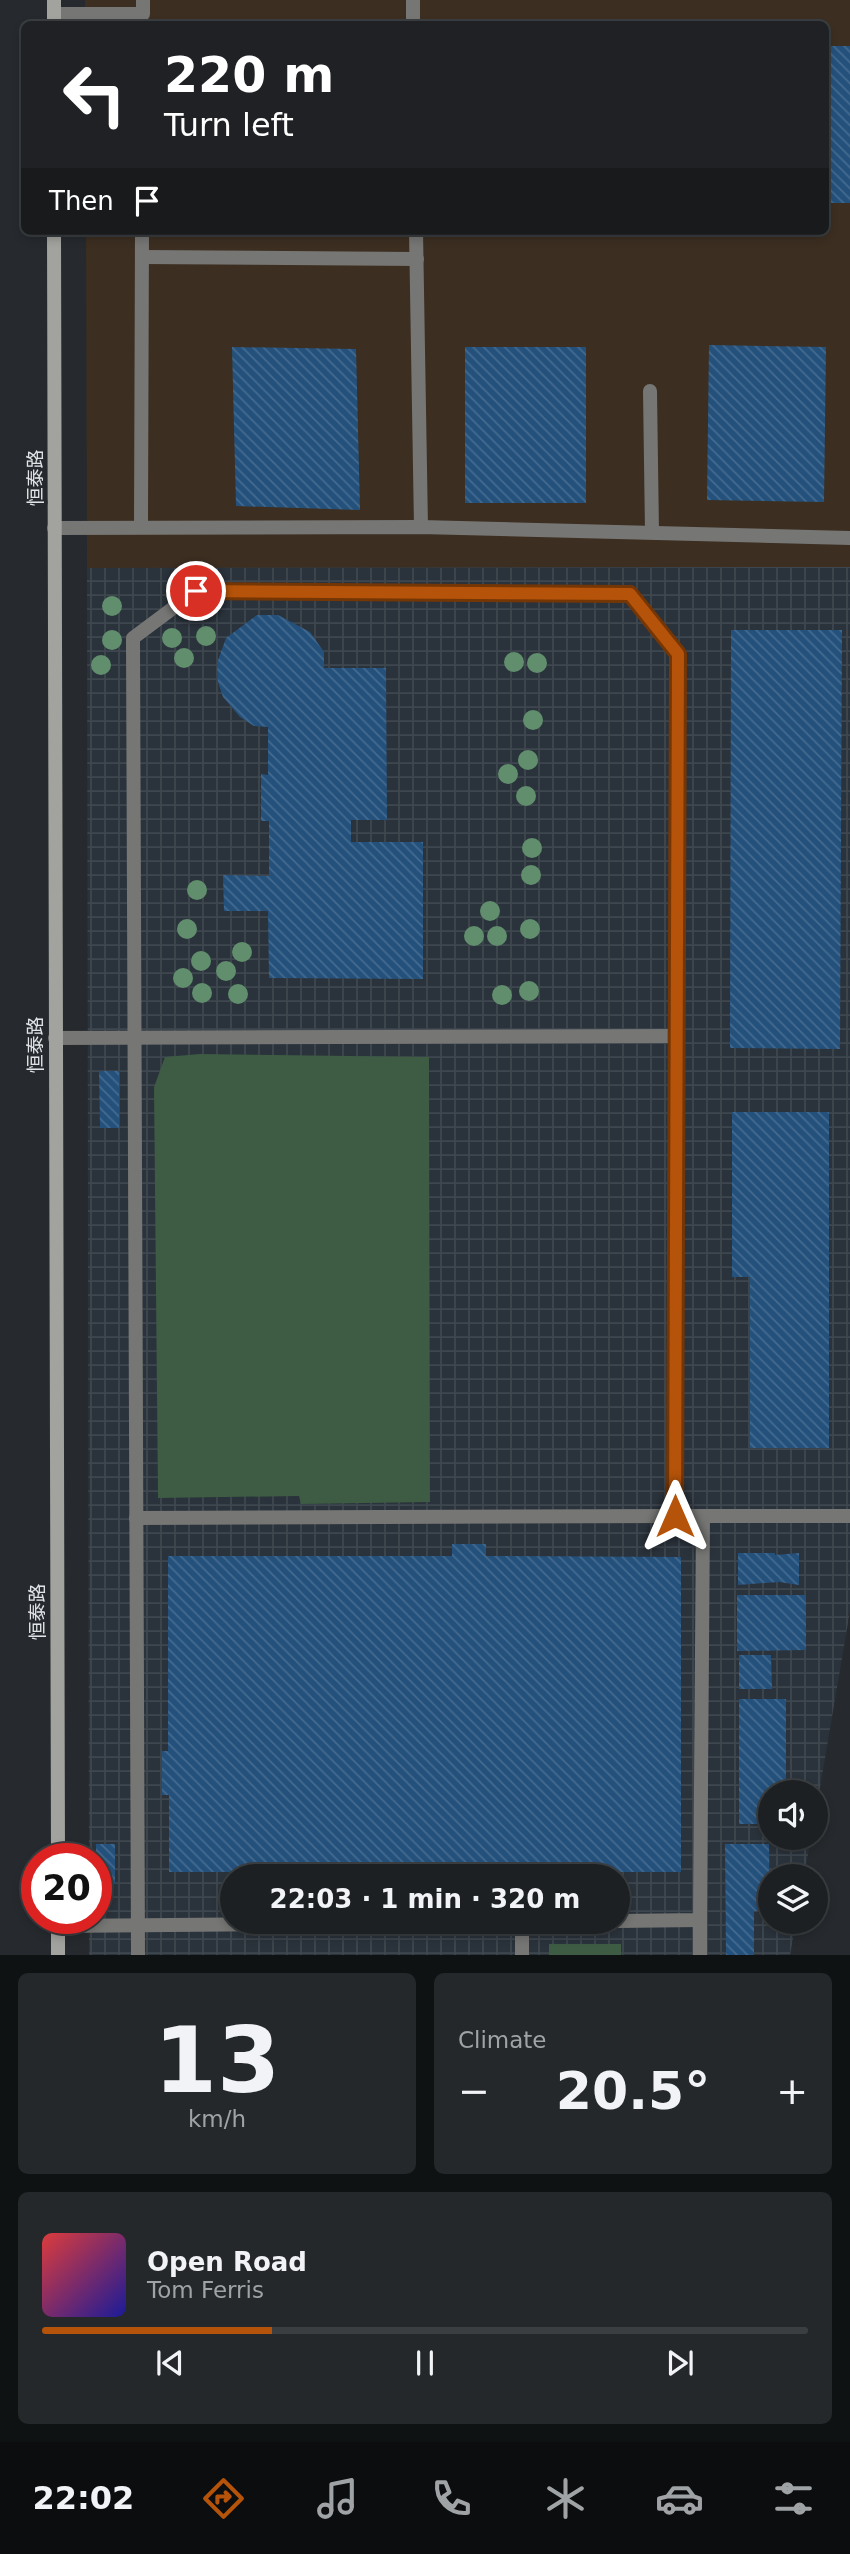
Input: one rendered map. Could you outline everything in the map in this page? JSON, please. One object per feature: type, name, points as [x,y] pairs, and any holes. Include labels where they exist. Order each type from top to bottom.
[{"type":"street","name":"恒泰路","points":[[54,235],[58,1843]]},
{"type":"street","points":[[58,1934],[58,1955]]},
{"type":"lane","points":[[413,0],[413,21]]},
{"type":"lane","points":[[54,13],[143,13]]},
{"type":"lane","points":[[141,527],[142,235]]},
{"type":"lane","points":[[416,235],[421,527]]},
{"type":"lane","points":[[142,257],[417,259]]},
{"type":"lane","points":[[650,391],[652,532]]},
{"type":"lane","points":[[54,528],[421,527],[850,538]]},
{"type":"lane","points":[[138,1955],[133,638],[196,591],[630,594],[678,654],[675,1516]]},
{"type":"lane","points":[[55,1038],[677,1036]]},
{"type":"lane","points":[[700,1955],[703,1516]]},
{"type":"lane","points":[[136,1518],[850,1516]]},
{"type":"lane","points":[[630,1921],[700,1920]]},
{"type":"lane","points":[[112,1923],[220,1924]]},
{"type":"lane","points":[[522,1955],[523,1934]]},
{"type":"shaded area","points":[[85,0],[850,0],[850,567],[87,568],[86,235],[829,235],[829,21],[85,21]]},
{"type":"shaded area","points":[[850,567],[850,1611],[821,1780],[758,1780],[758,1850],[809,1850],[806,1864],[758,1864],[758,1934],[794,1934],[790,1955],[89,1955],[89,1934],[112,1934],[112,1843],[89,1843],[87,568]]},
{"type":"green space","points":[[200,1054],[429,1057],[430,1502],[301,1504],[299,1496],[158,1498],[154,1087],[165,1057]]},
{"type":"green space","points":[[549,1944],[621,1944],[621,1955],[549,1955]]},
{"type":"building","points":[[829,46],[850,46],[850,203],[829,203]]},
{"type":"building","points":[[709,345],[826,347],[824,502],[707,500]]},
{"type":"building","points":[[232,347],[356,349],[360,510],[236,506]]},
{"type":"building","points":[[465,347],[586,347],[586,503],[465,503]]},
{"type":"building","points":[[257,615],[278,615],[310,632],[324,652],[324,668],[386,668],[387,820],[351,820],[351,842],[423,842],[423,979],[269,978],[268,911],[224,911],[223,875],[269,876],[269,821],[261,821],[261,774],[268,775],[268,727],[254,726],[240,717],[223,697],[218,682],[217,663],[226,638]]},
{"type":"building","points":[[731,630],[842,630],[840,1049],[730,1048]]},
{"type":"building","points":[[99,1071],[119,1071],[119,1128],[100,1128]]},
{"type":"building","points":[[732,1112],[829,1112],[829,1448],[750,1448],[750,1277],[732,1277]]},
{"type":"building","points":[[452,1544],[486,1544],[486,1556],[681,1557],[681,1872],[630,1872],[630,1864],[220,1864],[220,1872],[169,1872],[169,1795],[162,1795],[162,1751],[168,1751],[168,1556],[452,1556]]},
{"type":"building","points":[[738,1553],[799,1553],[799,1585],[779,1582],[738,1585]]},
{"type":"building","points":[[737,1595],[806,1595],[806,1650],[737,1651]]},
{"type":"building","points":[[739,1655],[771,1655],[772,1689],[739,1689]]},
{"type":"building","points":[[739,1699],[786,1699],[786,1780],[758,1780],[758,1824],[739,1824]]},
{"type":"building","points":[[112,1844],[115,1844],[115,1883],[112,1886]]},
{"type":"building","points":[[725,1844],[758,1844],[758,1850],[769,1850],[769,1864],[758,1864],[754,1955],[726,1955]]},
{"type":"route","points":[[196,591],[630,594],[678,654],[675,1516]]}]
